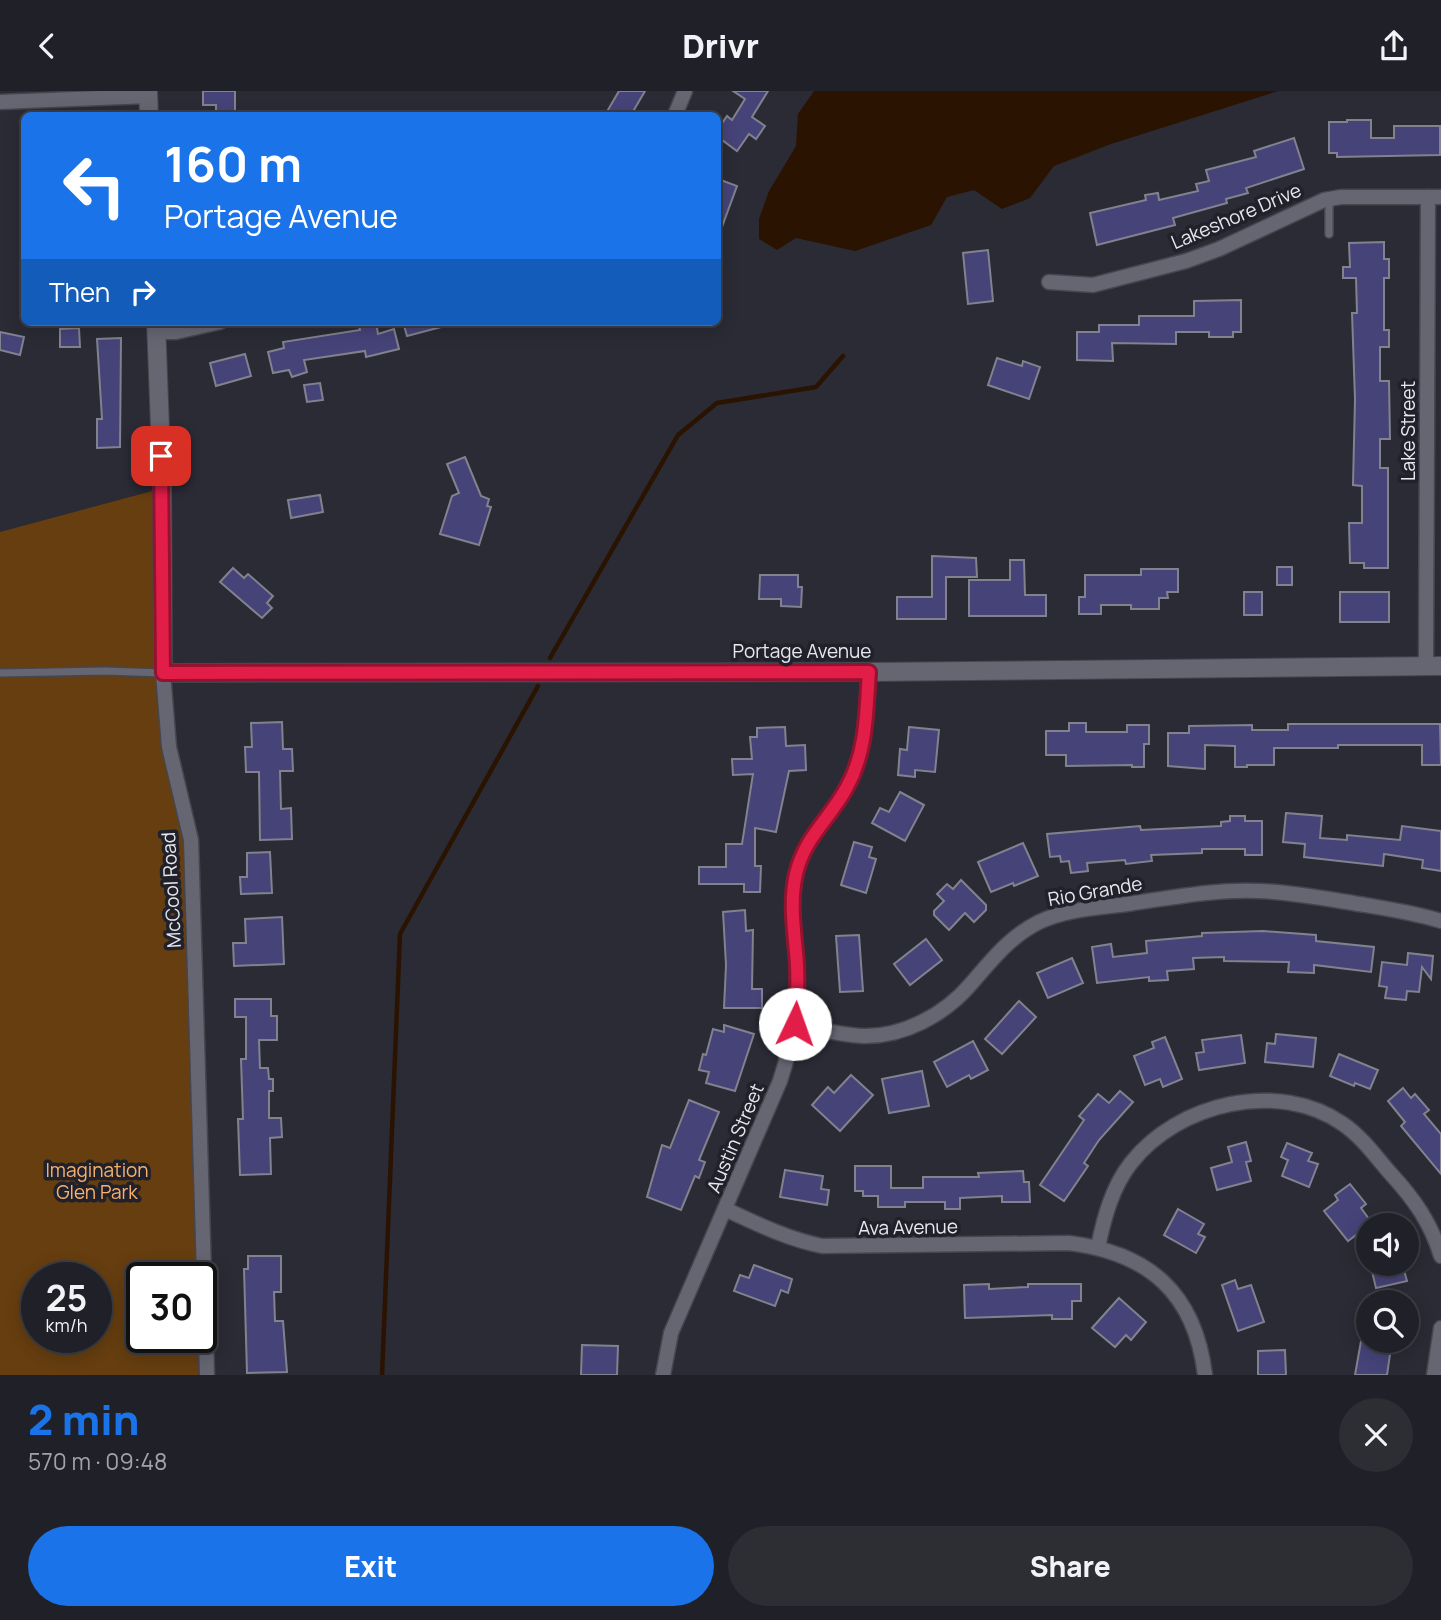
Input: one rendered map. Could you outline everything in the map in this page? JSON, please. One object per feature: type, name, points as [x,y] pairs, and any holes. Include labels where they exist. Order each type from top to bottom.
[{"type":"street","points":[[675,112],[685,91]]},
{"type":"street","points":[[0,102],[148,93],[149,112]]},
{"type":"street","name":"Lakeshore Drive","points":[[1049,282],[1093,285],[1186,261],[1219,249],[1307,206],[1329,199],[1435,197]]},
{"type":"street","name":"Lake Street","points":[[1433,666],[1435,197]]},
{"type":"street","points":[[156,327],[176,332],[202,326]]},
{"type":"street","name":"McCool Road","points":[[156,327],[162,481],[163,673],[169,747],[186,814],[192,851],[207,1375]]},
{"type":"street","name":"Portage Avenue","points":[[163,673],[869,672],[1433,666]]},
{"type":"street","name":"Austin Street","points":[[663,1375],[671,1333],[780,1081],[795,1024],[797,997],[792,896],[796,873],[813,833],[847,788],[863,749],[869,672]]},
{"type":"street","name":"Rio Grande","points":[[795,1024],[864,1036],[884,1035],[910,1027],[932,1017],[952,1002],[969,987],[990,959],[1017,934],[1041,921],[1067,912],[1218,892],[1258,891],[1301,895],[1441,921]]},
{"type":"street","points":[[1098,1247],[1103,1222],[1115,1188],[1129,1165],[1157,1136],[1176,1124],[1214,1109],[1236,1103],[1278,1101],[1301,1105],[1326,1114],[1344,1124],[1361,1139],[1413,1199],[1435,1236],[1441,1255]]},
{"type":"street","name":"Ava Avenue","points":[[725,1209],[772,1231],[822,1246],[1069,1243],[1098,1247],[1122,1255],[1141,1265],[1172,1290],[1186,1310],[1202,1350],[1205,1375]]},
{"type":"street","points":[[1434,1375],[1441,1328]]},
{"type":"lane","points":[[1329,199],[1329,234]]},
{"type":"lane","points":[[0,673],[163,673]]},
{"type":"green space","name":"Imagination Glen Park","points":[[156,490],[163,754],[183,837],[196,1262],[126,1262],[126,1353],[198,1353],[199,1375],[0,1375],[0,532]]},
{"type":"shaded area","points":[[814,91],[1278,91],[1111,144],[1054,166],[1030,198],[1002,209],[974,190],[947,197],[931,225],[855,251],[796,238],[777,250],[759,239],[759,219],[769,191],[796,146],[798,114]]},
{"type":"building","points":[[203,91],[235,91],[235,112],[216,112],[216,105],[203,105]]},
{"type":"building","points":[[619,91],[645,91],[633,112],[607,112]]},
{"type":"building","points":[[733,91],[768,91],[752,117],[765,126],[756,139],[749,134],[737,151],[721,139],[721,125],[727,116],[732,120],[745,99]]},
{"type":"building","points":[[1371,120],[1371,138],[1394,138],[1394,126],[1440,126],[1440,155],[1337,157],[1337,153],[1329,153],[1329,122]]},
{"type":"building","points":[[1294,138],[1304,169],[1246,188],[1248,193],[1226,199],[1227,203],[1173,218],[1175,225],[1097,245],[1090,213],[1146,200],[1145,195],[1158,193],[1159,200],[1198,191],[1196,184],[1209,181],[1206,170],[1256,157],[1254,151]]},
{"type":"building","points":[[721,180],[737,186],[721,230]]},
{"type":"building","points":[[1384,242],[1384,259],[1389,259],[1389,278],[1384,278],[1384,330],[1389,330],[1389,347],[1380,347],[1380,381],[1389,381],[1390,439],[1380,439],[1380,468],[1388,468],[1388,568],[1364,568],[1364,563],[1350,563],[1349,523],[1362,523],[1362,486],[1353,485],[1355,399],[1352,313],[1357,313],[1356,278],[1343,278],[1343,267],[1350,267],[1349,243]]},
{"type":"building","points":[[988,250],[993,301],[968,304],[963,253]]},
{"type":"building","points":[[1241,300],[1241,332],[1233,332],[1233,337],[1209,337],[1209,332],[1176,332],[1176,344],[1112,343],[1113,361],[1077,360],[1077,332],[1099,332],[1099,325],[1139,325],[1139,316],[1194,316],[1194,301]]},
{"type":"building","points":[[359,326],[377,326],[378,334],[394,329],[399,349],[366,357],[365,351],[304,360],[307,372],[292,377],[289,370],[273,373],[268,352],[284,348],[283,342],[360,330]]},
{"type":"building","points":[[404,326],[445,326],[407,336]]},
{"type":"building","points":[[79,328],[80,347],[60,347],[60,329]]},
{"type":"building","points":[[0,332],[24,337],[20,355],[0,350]]},
{"type":"building","points":[[121,338],[120,447],[97,448],[97,419],[102,419],[97,339]]},
{"type":"building","points":[[245,354],[251,376],[216,386],[210,363]]},
{"type":"building","points":[[997,358],[1022,366],[1023,361],[1040,367],[1029,399],[988,385]]},
{"type":"building","points":[[320,383],[323,400],[307,402],[304,385]]},
{"type":"building","points":[[465,457],[481,496],[489,499],[487,506],[491,507],[479,545],[440,534],[452,496],[459,493],[447,464]]},
{"type":"building","points":[[320,495],[323,512],[291,518],[288,500]]},
{"type":"building","points":[[932,556],[976,558],[977,577],[946,577],[946,619],[897,619],[897,597],[932,597]]},
{"type":"building","points":[[1010,560],[1024,560],[1025,595],[1046,595],[1046,616],[969,616],[969,580],[1010,580]]},
{"type":"building","points":[[1277,567],[1292,567],[1292,585],[1277,585]]},
{"type":"building","points":[[233,568],[244,578],[248,574],[273,596],[267,603],[272,608],[262,618],[220,582]]},
{"type":"building","points":[[1141,569],[1178,569],[1178,592],[1167,592],[1168,598],[1159,598],[1159,609],[1101,605],[1101,614],[1079,614],[1079,597],[1085,597],[1085,575],[1141,575]]},
{"type":"building","points":[[760,575],[798,575],[798,587],[802,587],[801,607],[781,606],[781,599],[759,599]]},
{"type":"building","points":[[1244,592],[1262,592],[1262,615],[1244,615]]},
{"type":"building","points":[[1340,592],[1389,592],[1389,622],[1340,622]]},
{"type":"building","points":[[282,722],[283,749],[292,749],[293,771],[280,771],[281,809],[291,808],[292,839],[260,840],[259,772],[246,772],[245,747],[252,747],[251,723]]},
{"type":"building","points":[[1069,723],[1086,723],[1086,732],[1127,732],[1127,725],[1149,725],[1149,744],[1144,744],[1144,767],[1066,766],[1066,755],[1046,755],[1046,731],[1069,731]]},
{"type":"building","points":[[1288,724],[1440,724],[1441,765],[1422,765],[1422,745],[1338,745],[1338,748],[1274,748],[1274,765],[1235,767],[1235,746],[1205,745],[1205,769],[1168,766],[1168,733],[1189,733],[1189,726],[1252,725],[1252,730],[1288,730]]},
{"type":"building","points":[[785,727],[786,746],[805,745],[806,770],[789,771],[776,832],[755,828],[755,866],[761,866],[760,892],[744,892],[744,884],[699,884],[699,867],[726,867],[726,844],[742,844],[753,774],[733,775],[732,759],[752,759],[750,737],[757,737],[757,728]]},
{"type":"building","points":[[909,727],[939,730],[935,772],[915,770],[915,777],[898,775],[900,749],[907,750]]},
{"type":"building","points":[[900,792],[924,805],[905,841],[872,823],[880,808],[889,812]]},
{"type":"building","points":[[1286,813],[1322,816],[1320,838],[1347,840],[1347,835],[1400,840],[1402,826],[1441,831],[1441,871],[1422,868],[1423,860],[1384,854],[1383,866],[1304,857],[1305,844],[1283,842]]},
{"type":"building","points":[[1230,816],[1245,816],[1245,821],[1262,821],[1262,855],[1245,855],[1245,849],[1202,849],[1202,853],[1151,855],[1152,861],[1126,864],[1125,860],[1087,863],[1088,871],[1071,873],[1069,861],[1061,862],[1060,856],[1050,857],[1047,834],[1140,826],[1141,830],[1221,826],[1221,822],[1230,821]]},
{"type":"building","points":[[854,842],[872,847],[869,857],[876,859],[866,893],[841,885]]},
{"type":"building","points":[[1023,843],[1038,876],[991,892],[978,862]]},
{"type":"building","points":[[270,852],[272,893],[241,894],[240,877],[247,877],[247,853]]},
{"type":"building","points":[[961,880],[986,905],[986,910],[974,922],[965,913],[949,930],[934,915],[934,911],[944,901],[937,894],[947,884],[953,889]]},
{"type":"building","points":[[745,910],[746,931],[753,930],[752,989],[762,989],[762,1008],[724,1008],[726,965],[723,912]]},
{"type":"building","points":[[282,917],[284,964],[234,966],[233,943],[246,943],[245,919]]},
{"type":"building","points":[[1263,931],[1316,935],[1316,941],[1374,947],[1371,972],[1314,965],[1314,973],[1288,972],[1289,962],[1224,961],[1224,957],[1193,958],[1194,969],[1167,971],[1168,980],[1149,981],[1149,977],[1097,983],[1092,947],[1111,944],[1113,957],[1147,953],[1146,941],[1202,936],[1202,933]]},
{"type":"building","points":[[859,935],[863,991],[840,992],[836,936]]},
{"type":"building","points":[[926,939],[942,960],[910,985],[894,964]]},
{"type":"building","points":[[1408,953],[1433,956],[1431,979],[1422,967],[1419,992],[1407,991],[1406,1000],[1385,998],[1387,987],[1379,986],[1382,962],[1407,965]]},
{"type":"building","points":[[1072,958],[1083,983],[1048,998],[1037,973]]},
{"type":"building","points":[[235,999],[271,999],[271,1016],[277,1016],[277,1040],[259,1040],[260,1068],[268,1068],[269,1079],[273,1079],[273,1091],[269,1091],[269,1118],[281,1118],[282,1137],[270,1138],[271,1174],[240,1175],[238,1119],[243,1119],[241,1059],[246,1059],[246,1017],[235,1017]]},
{"type":"building","points":[[1019,1001],[1036,1017],[1002,1054],[985,1039]]},
{"type":"building","points":[[724,1025],[754,1034],[735,1091],[706,1083],[709,1072],[699,1070],[713,1029],[724,1032]]},
{"type":"building","points":[[1276,1034],[1316,1038],[1313,1067],[1265,1062],[1267,1043],[1275,1044]]},
{"type":"building","points":[[1241,1035],[1245,1063],[1199,1070],[1196,1053],[1204,1052],[1202,1040]]},
{"type":"building","points":[[1165,1037],[1182,1079],[1163,1087],[1160,1079],[1145,1085],[1134,1056],[1154,1048],[1152,1042]]},
{"type":"building","points":[[973,1041],[988,1070],[971,1079],[969,1075],[947,1087],[934,1062]]},
{"type":"building","points":[[1339,1054],[1378,1070],[1370,1089],[1330,1076]]},
{"type":"building","points":[[922,1071],[929,1106],[889,1113],[882,1079]]},
{"type":"building","points":[[851,1075],[873,1095],[840,1131],[812,1105],[828,1087],[834,1093]]},
{"type":"building","points":[[1403,1088],[1411,1098],[1415,1094],[1429,1110],[1424,1114],[1441,1134],[1441,1174],[1401,1126],[1405,1122],[1388,1101]]},
{"type":"building","points":[[1120,1091],[1133,1102],[1099,1140],[1084,1163],[1088,1166],[1064,1201],[1040,1185],[1084,1120],[1079,1116],[1098,1094],[1109,1103]]},
{"type":"building","points":[[689,1100],[719,1112],[699,1160],[705,1162],[699,1178],[695,1176],[681,1210],[647,1197],[662,1145],[670,1148]]},
{"type":"building","points":[[1246,1142],[1251,1161],[1246,1162],[1251,1181],[1217,1190],[1211,1168],[1232,1162],[1228,1147]]},
{"type":"building","points":[[1287,1143],[1312,1153],[1308,1161],[1318,1164],[1309,1187],[1282,1176],[1288,1160],[1281,1157]]},
{"type":"building","points":[[855,1166],[891,1166],[891,1188],[923,1188],[923,1177],[979,1177],[978,1173],[1023,1171],[1024,1182],[1029,1182],[1030,1202],[1002,1202],[1002,1196],[960,1198],[960,1209],[945,1209],[945,1202],[905,1202],[905,1207],[878,1207],[878,1196],[863,1196],[863,1191],[855,1191]]},
{"type":"building","points":[[785,1170],[823,1176],[821,1189],[829,1190],[827,1205],[780,1197]]},
{"type":"building","points":[[1350,1184],[1366,1204],[1361,1208],[1365,1213],[1356,1213],[1356,1235],[1348,1241],[1324,1211],[1338,1200],[1335,1195]]},
{"type":"building","points":[[1178,1209],[1204,1224],[1198,1234],[1205,1237],[1196,1253],[1164,1235]]},
{"type":"building","points":[[248,1256],[281,1256],[281,1292],[274,1292],[275,1321],[283,1321],[287,1372],[247,1373],[244,1269],[248,1269]]},
{"type":"building","points":[[754,1265],[792,1279],[788,1293],[781,1290],[775,1306],[734,1291],[740,1275],[749,1278]]},
{"type":"building","points":[[1373,1276],[1406,1276],[1407,1281],[1376,1288]]},
{"type":"building","points":[[1235,1280],[1238,1289],[1251,1285],[1264,1322],[1238,1331],[1222,1285]]},
{"type":"building","points":[[989,1284],[989,1289],[1028,1287],[1028,1284],[1081,1284],[1081,1301],[1072,1301],[1072,1319],[1052,1319],[1052,1315],[965,1318],[964,1285]]},
{"type":"building","points":[[1119,1298],[1146,1322],[1131,1340],[1126,1335],[1115,1347],[1092,1328]]},
{"type":"building","points":[[582,1345],[618,1346],[617,1375],[581,1375]]},
{"type":"building","points":[[1285,1350],[1286,1375],[1258,1375],[1258,1351]]},
{"type":"building","points":[[1359,1353],[1390,1353],[1387,1375],[1355,1375]]},
{"type":"waterway","points":[[550,658],[678,435],[717,403],[816,387],[843,356]]},
{"type":"waterway","points":[[382,1375],[400,934],[538,686]]},
{"type":"route","points":[[161,456],[163,673],[869,672],[863,749],[847,788],[813,833],[796,873],[792,896],[797,964],[795,1024]]}]
